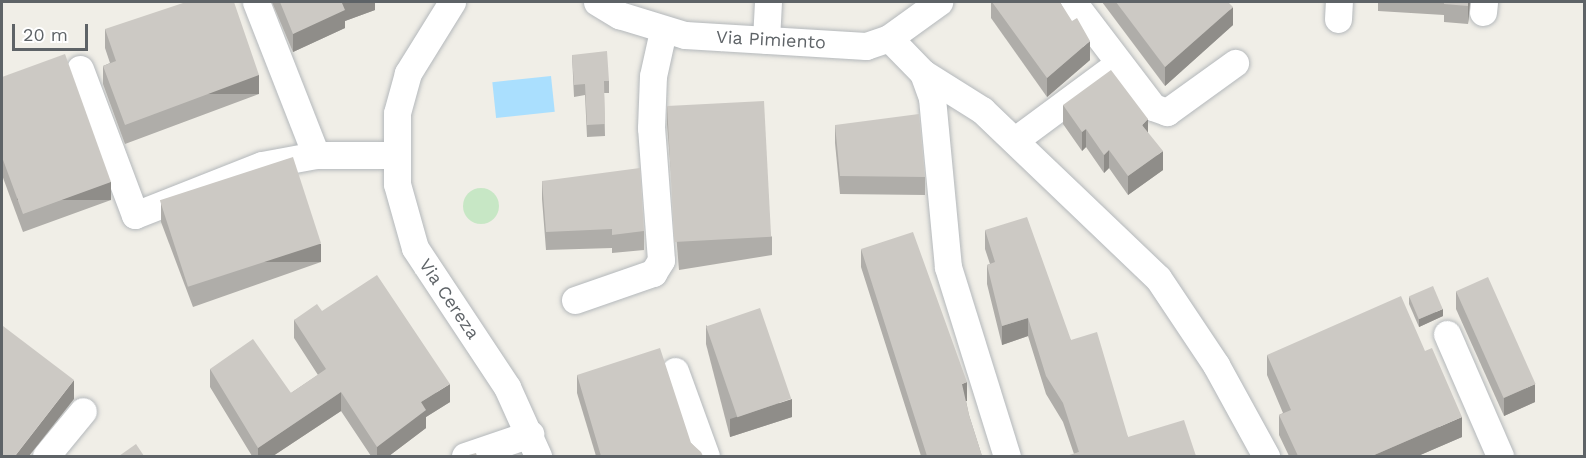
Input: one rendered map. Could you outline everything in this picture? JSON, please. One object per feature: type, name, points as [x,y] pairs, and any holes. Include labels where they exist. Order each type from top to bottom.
[{"type":"street","points":[[256,2],[316,155]]},
{"type":"street","name":"Via Cereza","points":[[452,2],[408,73],[397,113],[397,184],[415,248],[490,359],[534,445]]},
{"type":"street","name":"Via Pimiento","points":[[597,2],[663,31],[866,46],[889,38],[939,2]]},
{"type":"street","points":[[766,40],[768,2]]},
{"type":"street","points":[[1073,2],[1153,107],[1167,112],[1235,63]]},
{"type":"street","points":[[575,300],[653,273],[661,260],[651,128],[653,76],[663,31]]},
{"type":"street","points":[[889,38],[923,73],[982,110],[1016,140],[1158,278],[1216,365],[1266,456]]},
{"type":"street","points":[[1016,140],[1119,63]]},
{"type":"street","points":[[81,69],[135,214],[262,165],[316,155],[396,155]]},
{"type":"street","points":[[923,73],[932,98],[948,267],[1008,456]]},
{"type":"street","points":[[1447,334],[1500,456]]},
{"type":"street","points":[[675,371],[706,456]]},
{"type":"street","points":[[46,456],[83,411]]},
{"type":"street","points":[[465,456],[534,445]]},
{"type":"green space","points":[[481,188],[494,193],[499,206],[494,219],[481,224],[468,219],[463,206],[468,193]]},
{"type":"water","points":[[551,76],[555,112],[496,118],[492,82]]},
{"type":"building","points":[[186,2],[234,2],[259,75],[125,125],[103,66],[116,61],[105,29]]},
{"type":"building","points":[[280,2],[347,2],[342,3],[345,10],[293,34]]},
{"type":"building","points":[[992,2],[1060,2],[1072,21],[1077,18],[1090,41],[1047,78]]},
{"type":"building","points":[[1116,2],[1228,2],[1233,7],[1165,67]]},
{"type":"building","points":[[1444,2],[1468,2],[1468,6],[1444,4]]},
{"type":"building","points":[[607,51],[609,81],[604,81],[605,124],[587,125],[585,84],[574,85],[572,55]]},
{"type":"building","points":[[65,54],[111,182],[23,214],[2,157],[2,77]]},
{"type":"building","points":[[1111,70],[1148,119],[1142,125],[1163,151],[1128,176],[1109,150],[1104,155],[1086,129],[1082,132],[1063,105]]},
{"type":"building","points":[[764,101],[771,237],[674,242],[667,106]]},
{"type":"building","points":[[919,114],[925,177],[840,176],[835,125]]},
{"type":"building","points":[[293,157],[321,244],[188,287],[160,200]]},
{"type":"building","points":[[640,168],[644,231],[612,235],[612,229],[546,232],[542,181]]},
{"type":"building","points":[[1027,217],[1071,340],[1097,332],[1128,437],[1184,420],[1196,456],[1066,456],[1079,452],[1063,403],[1046,376],[1028,318],[1002,326],[987,265],[995,262],[985,230]]},
{"type":"building","points":[[913,232],[967,382],[962,384],[982,456],[927,456],[861,249]]},
{"type":"building","points":[[377,275],[450,384],[421,402],[426,410],[377,447],[341,392],[258,448],[210,369],[253,339],[291,393],[326,369],[294,320],[317,304],[322,311]]},
{"type":"building","points":[[1488,277],[1536,384],[1504,398],[1456,291]]},
{"type":"building","points":[[1433,286],[1443,309],[1419,319],[1409,296]]},
{"type":"building","points":[[1401,296],[1425,351],[1432,348],[1462,417],[1372,456],[1298,456],[1279,415],[1291,410],[1267,355]]},
{"type":"building","points":[[760,308],[791,399],[737,417],[706,327]]},
{"type":"building","points":[[3,326],[74,380],[15,456],[2,456]]},
{"type":"building","points":[[660,348],[691,443],[703,456],[601,456],[577,375]]},
{"type":"building","points":[[136,444],[144,456],[119,456]]}]
